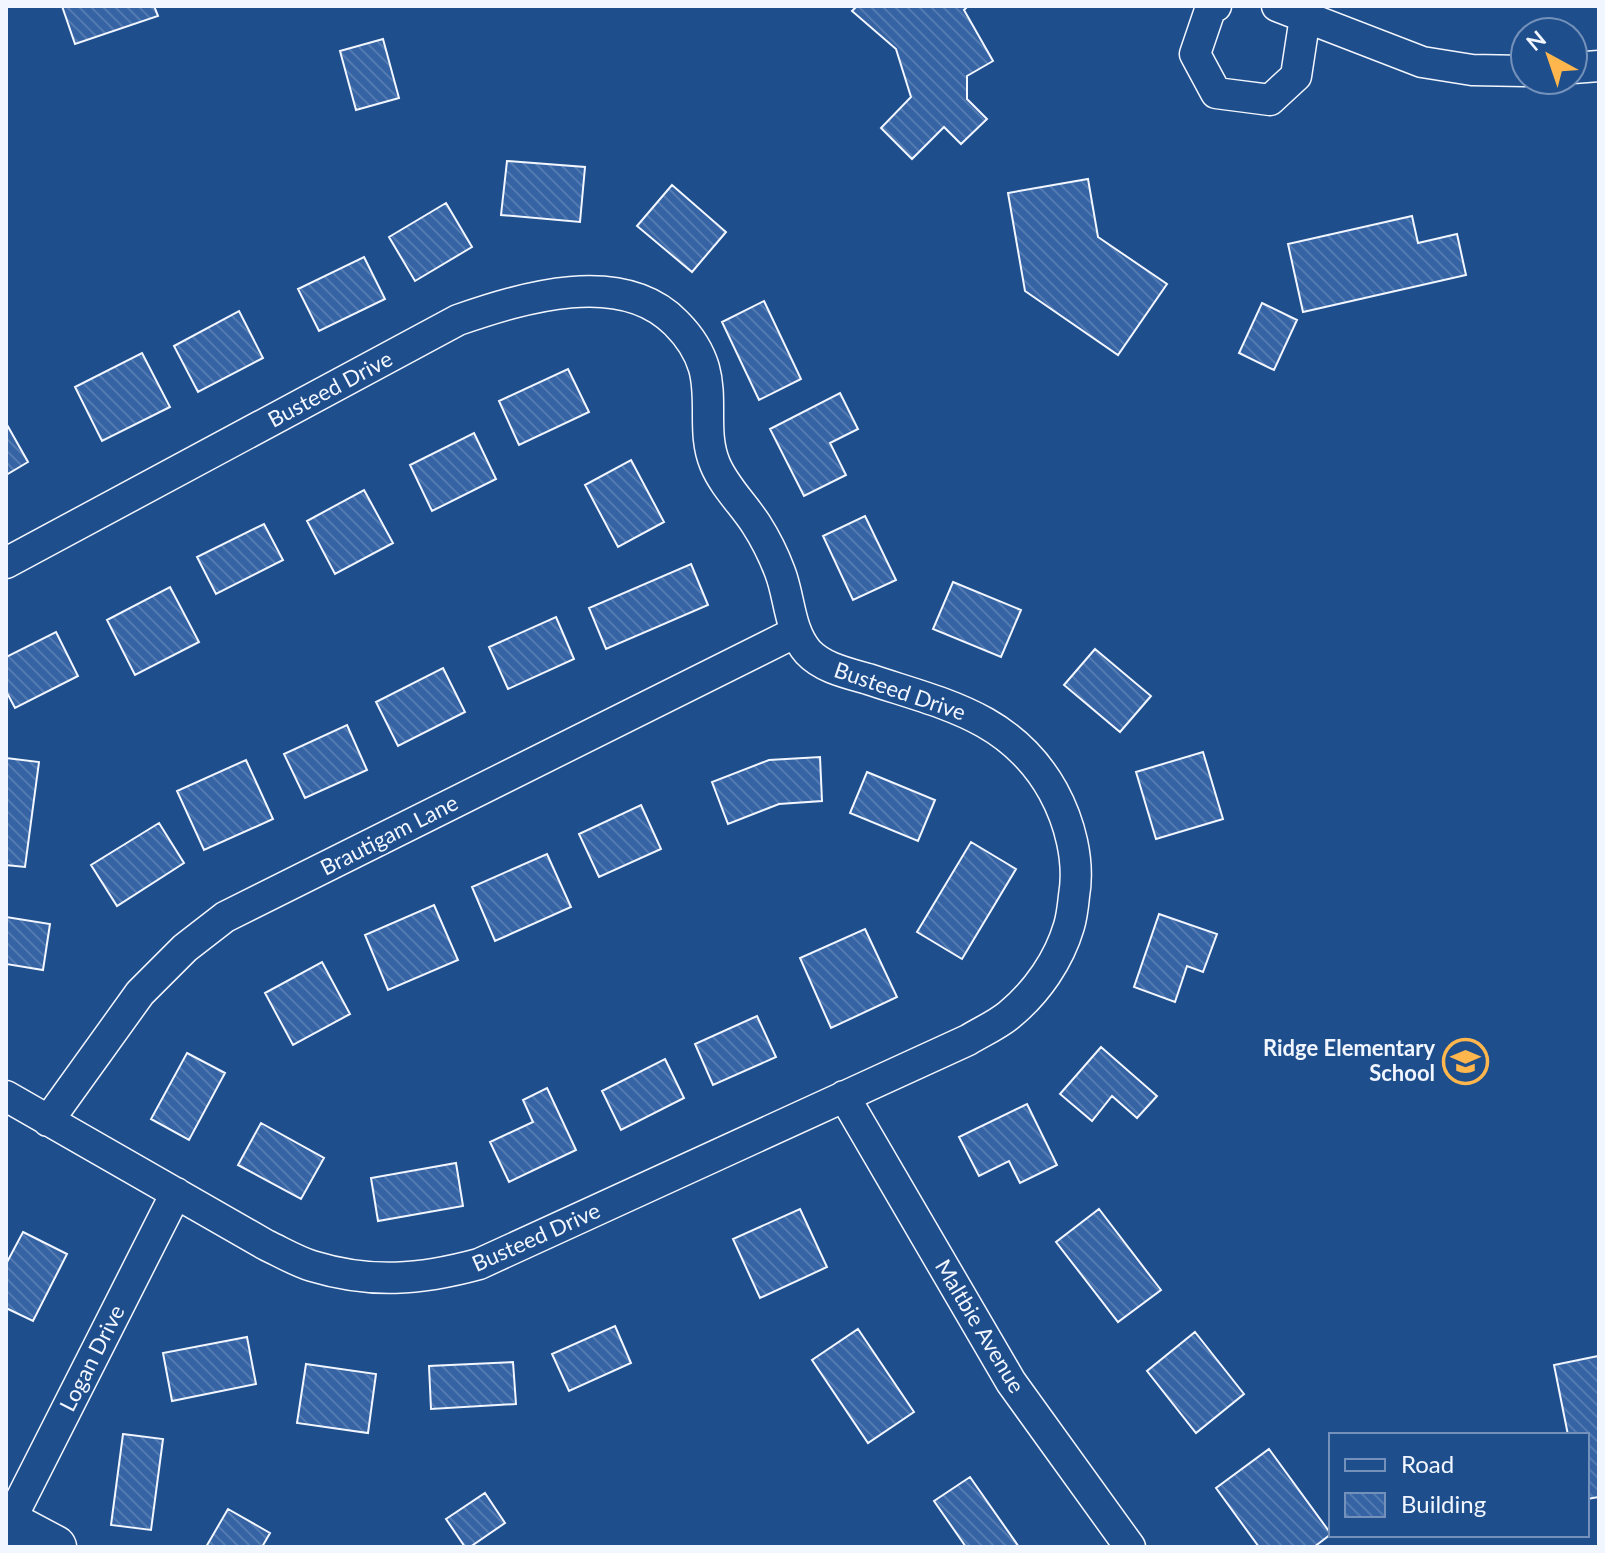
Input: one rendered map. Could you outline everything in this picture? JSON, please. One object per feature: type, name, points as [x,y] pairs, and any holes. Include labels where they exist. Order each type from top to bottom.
[{"type":"street","points":[[1216,6],[1211,7],[1195,54],[1216,93],[1270,100],[1296,76],[1305,17]]},
{"type":"street","points":[[1277,6],[1422,62],[1472,70],[1509,71]]},
{"type":"street","name":"Busteed Drive","points":[[6,563],[458,320],[511,302],[552,294],[611,292],[640,299],[666,313],[689,336],[704,367],[709,396],[707,435],[715,464],[757,526],[780,573],[796,632],[808,651],[826,666],[954,708],[988,723],[1018,745],[1043,772],[1062,807],[1074,846],[1076,886],[1069,926],[1054,963],[1032,993],[1007,1017],[968,1040],[479,1264],[441,1275],[401,1279],[353,1276],[310,1265],[266,1245],[6,1096]]},
{"type":"street","name":"Brautigam Lane","points":[[48,1121],[140,993],[185,948],[225,917],[796,632]]},
{"type":"street","name":"Maltbie Avenue","points":[[844,1096],[1011,1382],[1130,1547]]},
{"type":"street","name":"Logan Drive","points":[[7,1522],[176,1193]]},
{"type":"street","points":[[7,1522],[55,1547]]},
{"type":"building","points":[[62,6],[154,6],[158,16],[75,44]]},
{"type":"building","points":[[857,6],[968,6],[964,10],[993,61],[967,76],[967,99],[987,119],[961,144],[944,127],[912,159],[881,128],[911,97],[896,49],[852,11]]},
{"type":"building","points":[[383,39],[399,98],[356,110],[340,51]]},
{"type":"building","points":[[507,161],[585,167],[580,222],[501,215]]},
{"type":"building","points":[[1088,179],[1098,237],[1167,284],[1118,355],[1025,291],[1008,193]]},
{"type":"building","points":[[672,185],[726,232],[692,272],[637,226]]},
{"type":"building","points":[[446,203],[472,247],[415,281],[389,237]]},
{"type":"building","points":[[1412,216],[1418,243],[1457,234],[1466,275],[1303,312],[1288,244]]},
{"type":"building","points":[[364,257],[385,299],[319,331],[298,289]]},
{"type":"building","points":[[764,301],[801,379],[759,400],[722,322]]},
{"type":"building","points":[[1262,303],[1297,320],[1274,370],[1239,353]]},
{"type":"building","points":[[239,311],[263,358],[198,392],[174,346]]},
{"type":"building","points":[[142,353],[170,407],[102,441],[75,387]]},
{"type":"building","points":[[568,369],[589,412],[519,445],[499,401]]},
{"type":"building","points":[[840,393],[858,429],[830,443],[846,475],[804,496],[770,429]]},
{"type":"building","points":[[6,423],[28,462],[6,475]]},
{"type":"building","points":[[474,433],[496,479],[432,511],[410,465]]},
{"type":"building","points":[[631,460],[664,522],[618,547],[585,485]]},
{"type":"building","points":[[364,490],[393,543],[335,574],[307,521]]},
{"type":"building","points":[[865,516],[896,580],[853,600],[823,536]]},
{"type":"building","points":[[264,524],[283,560],[216,594],[197,557]]},
{"type":"building","points":[[691,564],[708,605],[606,649],[589,608]]},
{"type":"building","points":[[953,582],[1021,610],[1001,657],[933,629]]},
{"type":"building","points":[[170,587],[199,642],[135,675],[107,620]]},
{"type":"building","points":[[556,617],[574,659],[508,689],[489,647]]},
{"type":"building","points":[[56,632],[78,676],[15,708],[6,691],[6,657]]},
{"type":"building","points":[[1095,649],[1151,696],[1120,732],[1064,685]]},
{"type":"building","points":[[443,668],[465,712],[398,746],[376,702]]},
{"type":"building","points":[[347,725],[367,770],[305,798],[284,754]]},
{"type":"building","points":[[1203,752],[1223,819],[1156,839],[1136,772]]},
{"type":"building","points":[[820,757],[822,801],[779,804],[728,824],[712,782],[769,760]]},
{"type":"building","points":[[6,758],[39,762],[25,867],[6,865]]},
{"type":"building","points":[[246,760],[273,819],[204,850],[177,791]]},
{"type":"building","points":[[867,772],[935,800],[918,841],[850,813]]},
{"type":"building","points":[[641,805],[661,849],[599,877],[579,834]]},
{"type":"building","points":[[159,823],[184,863],[117,906],[91,865]]},
{"type":"building","points":[[971,842],[1016,869],[962,959],[917,932]]},
{"type":"building","points":[[547,854],[571,907],[495,941],[472,887]]},
{"type":"building","points":[[434,905],[458,960],[388,990],[365,935]]},
{"type":"building","points":[[1159,914],[1217,934],[1203,972],[1187,966],[1175,1002],[1134,987]]},
{"type":"building","points":[[6,917],[50,924],[43,970],[6,964]]},
{"type":"building","points":[[865,929],[897,997],[831,1028],[800,958]]},
{"type":"building","points":[[322,962],[350,1014],[293,1045],[265,993]]},
{"type":"building","points":[[757,1016],[776,1057],[713,1085],[695,1044]]},
{"type":"building","points":[[1101,1047],[1157,1096],[1137,1118],[1112,1096],[1092,1121],[1060,1094]]},
{"type":"building","points":[[187,1053],[225,1073],[189,1140],[151,1119]]},
{"type":"building","points":[[665,1059],[684,1098],[621,1130],[602,1091]]},
{"type":"building","points":[[547,1088],[576,1150],[509,1182],[490,1142],[533,1122],[523,1100]]},
{"type":"building","points":[[1027,1104],[1057,1165],[1020,1183],[1009,1161],[979,1176],[959,1137]]},
{"type":"building","points":[[261,1123],[324,1158],[301,1199],[238,1165]]},
{"type":"building","points":[[456,1163],[463,1206],[378,1221],[371,1178]]},
{"type":"building","points":[[800,1209],[827,1267],[760,1298],[733,1239]]},
{"type":"building","points":[[1099,1209],[1161,1290],[1118,1322],[1056,1242]]},
{"type":"building","points":[[23,1232],[67,1254],[33,1321],[6,1308],[6,1264]]},
{"type":"building","points":[[615,1326],[631,1363],[569,1391],[552,1354]]},
{"type":"building","points":[[858,1329],[914,1412],[868,1443],[812,1360]]},
{"type":"building","points":[[1195,1332],[1244,1394],[1196,1433],[1147,1371]]},
{"type":"building","points":[[247,1337],[256,1384],[172,1401],[163,1353]]},
{"type":"building","points":[[1598,1356],[1599,1497],[1589,1499],[1589,1433],[1568,1433],[1554,1365]]},
{"type":"building","points":[[513,1362],[516,1404],[431,1409],[429,1366]]},
{"type":"building","points":[[306,1364],[376,1374],[368,1433],[297,1423]]},
{"type":"building","points":[[123,1434],[163,1439],[151,1530],[111,1525]]},
{"type":"building","points":[[1269,1449],[1329,1531],[1329,1536],[1314,1547],[1259,1547],[1216,1488]]},
{"type":"building","points":[[970,1477],[1019,1547],[966,1547],[934,1501]]},
{"type":"building","points":[[485,1493],[505,1523],[470,1547],[465,1547],[446,1519]]},
{"type":"building","points":[[228,1509],[270,1533],[262,1547],[206,1547]]},
{"type":"place","name":"Ridge Elementary School","points":[[1466,1061]]}]
